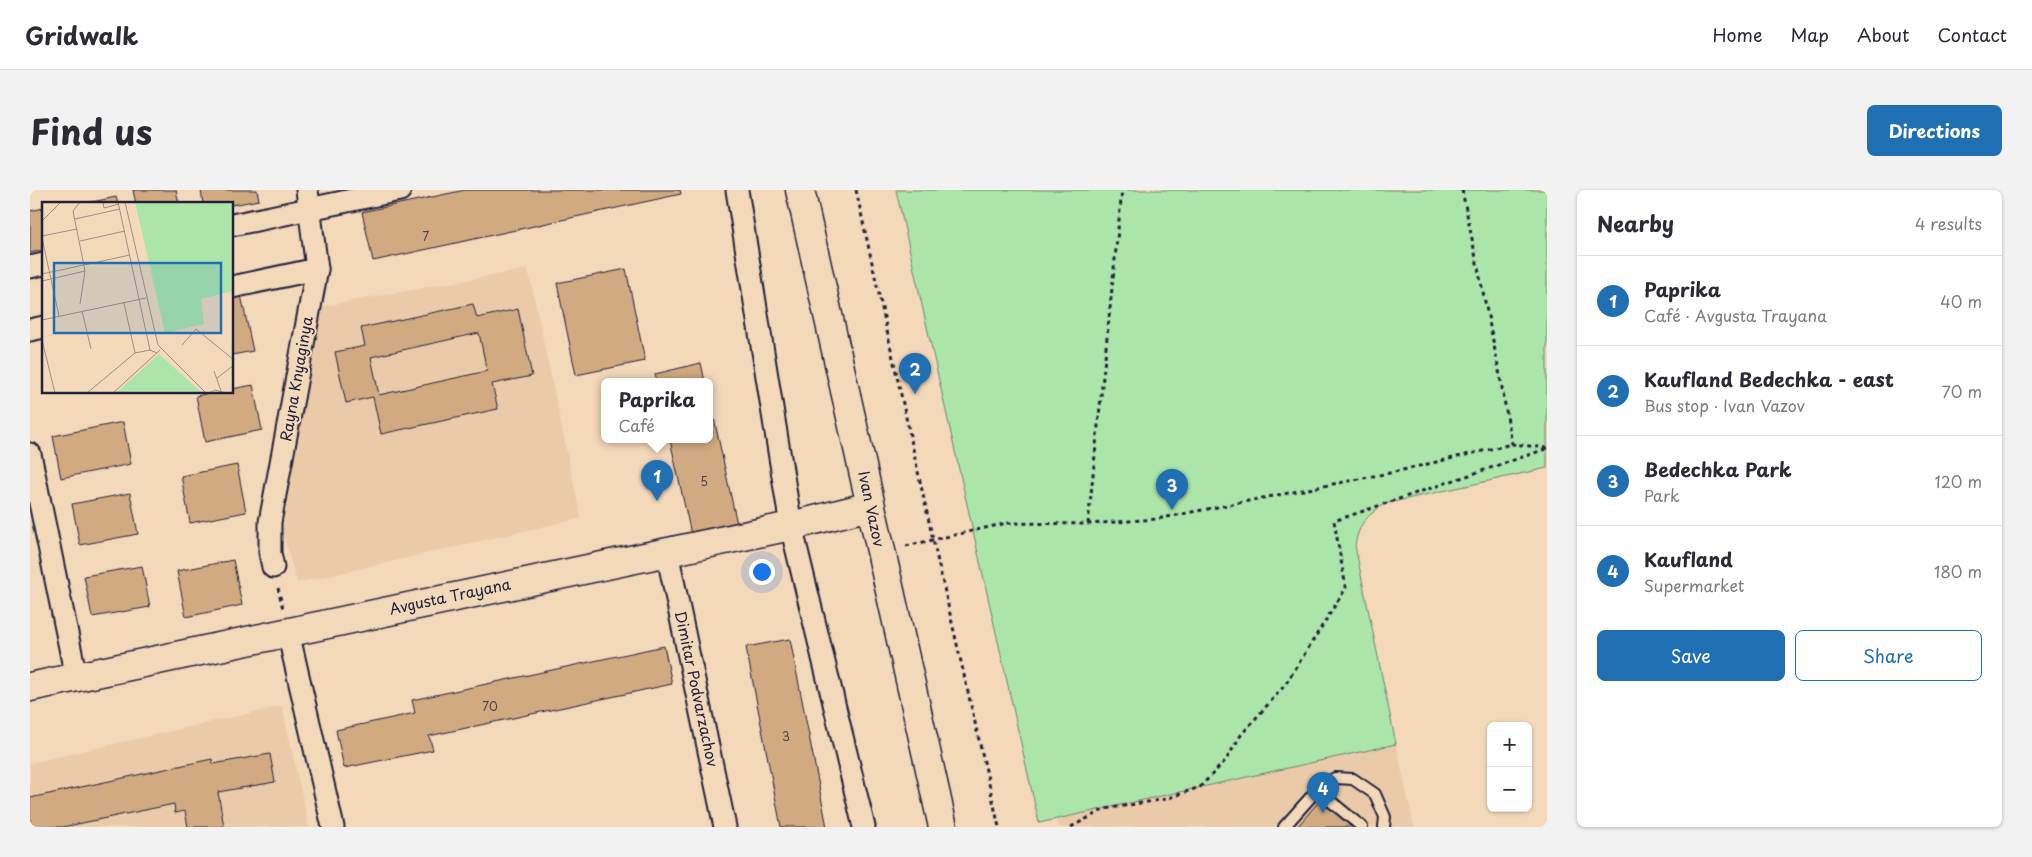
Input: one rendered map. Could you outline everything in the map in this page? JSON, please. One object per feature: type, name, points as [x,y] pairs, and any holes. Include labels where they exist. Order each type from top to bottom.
[{"type":"street","points":[[234,224],[309,199],[400,190]]},
{"type":"street","points":[[737,190],[790,526],[864,827]]},
{"type":"street","name":"Ivan Vazov","points":[[800,190],[943,827]]},
{"type":"street","name":"Rayna Knyaginya","points":[[275,576],[270,553],[270,522],[317,269],[309,199]]},
{"type":"street","points":[[234,287],[317,269]]},
{"type":"street","points":[[30,454],[76,677]]},
{"type":"street","name":"Avgusta Trayana","points":[[30,687],[76,677],[286,621],[667,552],[790,526],[870,506]]},
{"type":"street","name":"Dimitar Podvarzachov","points":[[667,552],[725,827]]},
{"type":"street","points":[[286,621],[333,827]]},
{"type":"lane","points":[[1284,827],[1317,790],[1336,778],[1354,779],[1375,794],[1385,816],[1384,827]]},
{"type":"lane","points":[[1317,790],[1362,827]]},
{"type":"path","points":[[856,190],[933,540],[999,827]]},
{"type":"path","points":[[1088,524],[1122,190]]},
{"type":"path","points":[[1462,190],[1498,365],[1512,444]]},
{"type":"path","points":[[880,552],[1007,523],[1088,524],[1166,517],[1394,472],[1512,444],[1547,448]]},
{"type":"path","points":[[1071,827],[1105,809],[1166,799],[1200,787],[1226,760],[1241,735],[1285,685],[1346,588],[1334,521],[1547,448]]},
{"type":"path","points":[[275,576],[286,621]]},
{"type":"shaded area","points":[[528,269],[581,518],[297,583],[277,512],[318,307]]},
{"type":"shaded area","points":[[282,706],[309,827],[30,827],[30,763]]},
{"type":"shaded area","points":[[1396,744],[1414,827],[1059,827],[1057,819]]},
{"type":"green space","points":[[896,190],[1547,190],[1547,468],[1384,504],[1364,522],[1357,538],[1355,546],[1396,744],[1039,823]]},
{"type":"building","points":[[133,190],[176,190],[179,202],[136,202]]},
{"type":"building","points":[[201,190],[257,190],[259,200],[234,205],[234,202],[203,202]]},
{"type":"building","points":[[465,190],[680,190],[681,194],[373,261],[362,212]]},
{"type":"building","points":[[116,197],[117,202],[92,202]]},
{"type":"building","points":[[42,208],[42,250],[30,253],[30,211]]},
{"type":"building","points":[[626,269],[645,361],[576,375],[557,283]]},
{"type":"building","points":[[241,295],[253,351],[234,355],[234,297]]},
{"type":"building","points":[[473,304],[477,318],[518,309],[532,376],[492,384],[498,409],[381,434],[373,397],[346,403],[335,352],[365,346],[361,328]],"holes":[[[479,333],[487,371],[379,395],[371,357]]]},
{"type":"building","points":[[701,363],[704,378],[656,378],[655,374]]},
{"type":"building","points":[[253,385],[262,430],[205,442],[196,396],[205,394],[234,394],[234,389]]},
{"type":"building","points":[[713,414],[737,524],[691,534],[671,443],[713,443]]},
{"type":"building","points":[[123,422],[131,464],[61,478],[53,436]]},
{"type":"building","points":[[237,465],[246,512],[190,523],[181,476]]},
{"type":"building","points":[[130,493],[138,534],[80,545],[72,504]]},
{"type":"building","points":[[233,560],[242,605],[186,617],[177,571]]},
{"type":"building","points":[[142,566],[150,607],[92,617],[84,576]]},
{"type":"building","points":[[790,639],[827,827],[781,827],[746,647]]},
{"type":"building","points":[[664,646],[672,684],[429,736],[433,750],[344,768],[336,730],[415,713],[412,700]]},
{"type":"building","points":[[270,754],[275,782],[218,792],[224,827],[188,827],[185,811],[175,813],[174,804],[63,827],[30,827],[30,798],[212,759],[213,764]]},
{"type":"building","points":[[1321,799],[1354,827],[1297,827]]},
{"type":"place","name":"Kaufland Bedechka - east","points":[[915,394]]},
{"type":"place","name":"Paprika","points":[[657,501]]},
{"type":"place","name":"Bedechka Park","points":[[1172,510]]},
{"type":"place","name":"Kaufland","points":[[1323,813]]}]
